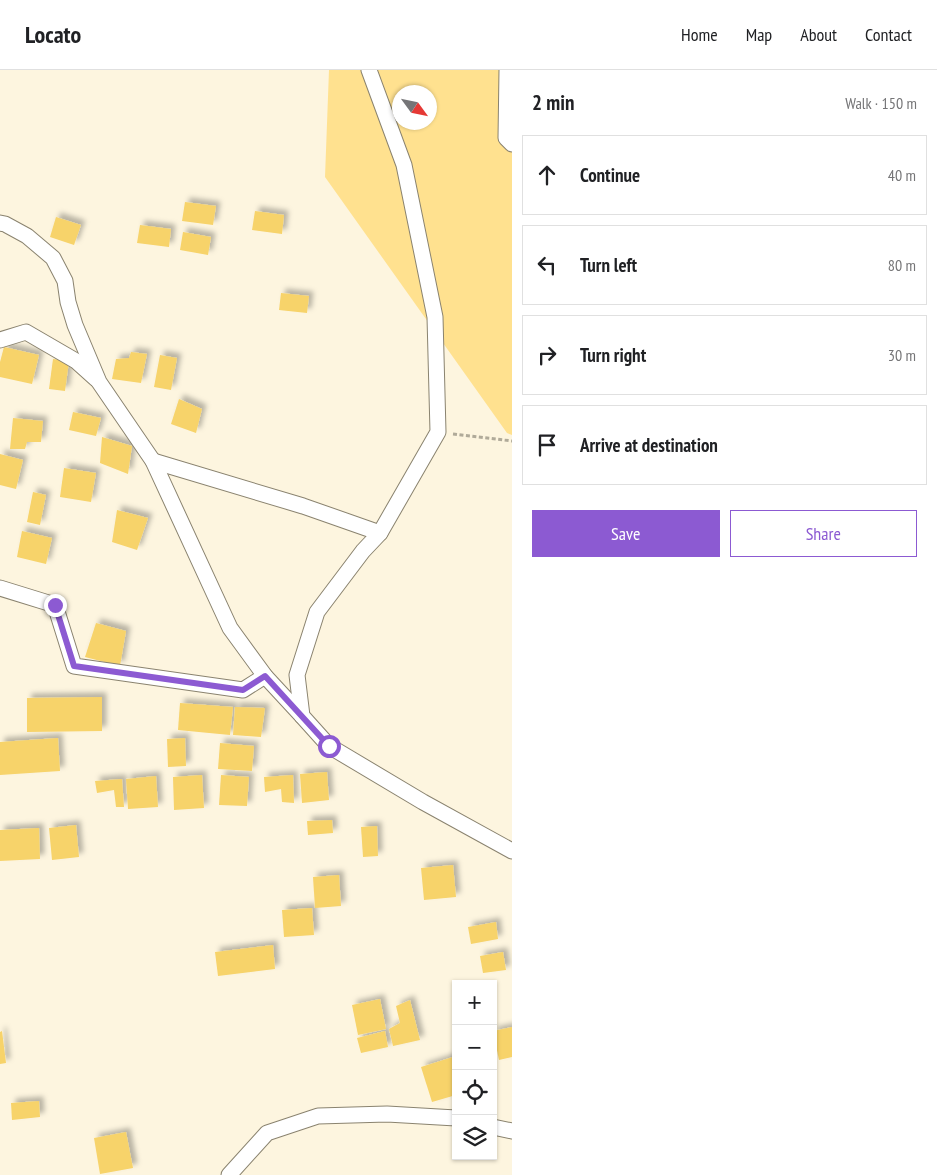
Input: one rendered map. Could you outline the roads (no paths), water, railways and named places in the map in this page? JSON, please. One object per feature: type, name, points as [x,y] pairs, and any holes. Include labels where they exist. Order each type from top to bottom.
[{"type":"street","points":[[302,716],[298,675],[317,612],[363,551],[380,533],[438,432],[435,317],[404,165],[368,70]]},
{"type":"street","points":[[507,70],[506,138],[512,144]]},
{"type":"street","points":[[0,223],[27,236],[53,258],[65,281],[68,302],[75,325],[99,382],[153,461],[230,628],[265,676],[329,746],[423,802],[512,851]]},
{"type":"street","points":[[0,340],[26,332],[76,361],[99,382]]},
{"type":"street","points":[[153,461],[303,506],[380,533]]},
{"type":"street","points":[[0,588],[55,605],[74,666],[243,690],[265,676]]},
{"type":"street","points":[[229,1175],[267,1133],[318,1116],[387,1114],[452,1118]]},
{"type":"street","points":[[497,1127],[512,1131]]}]
